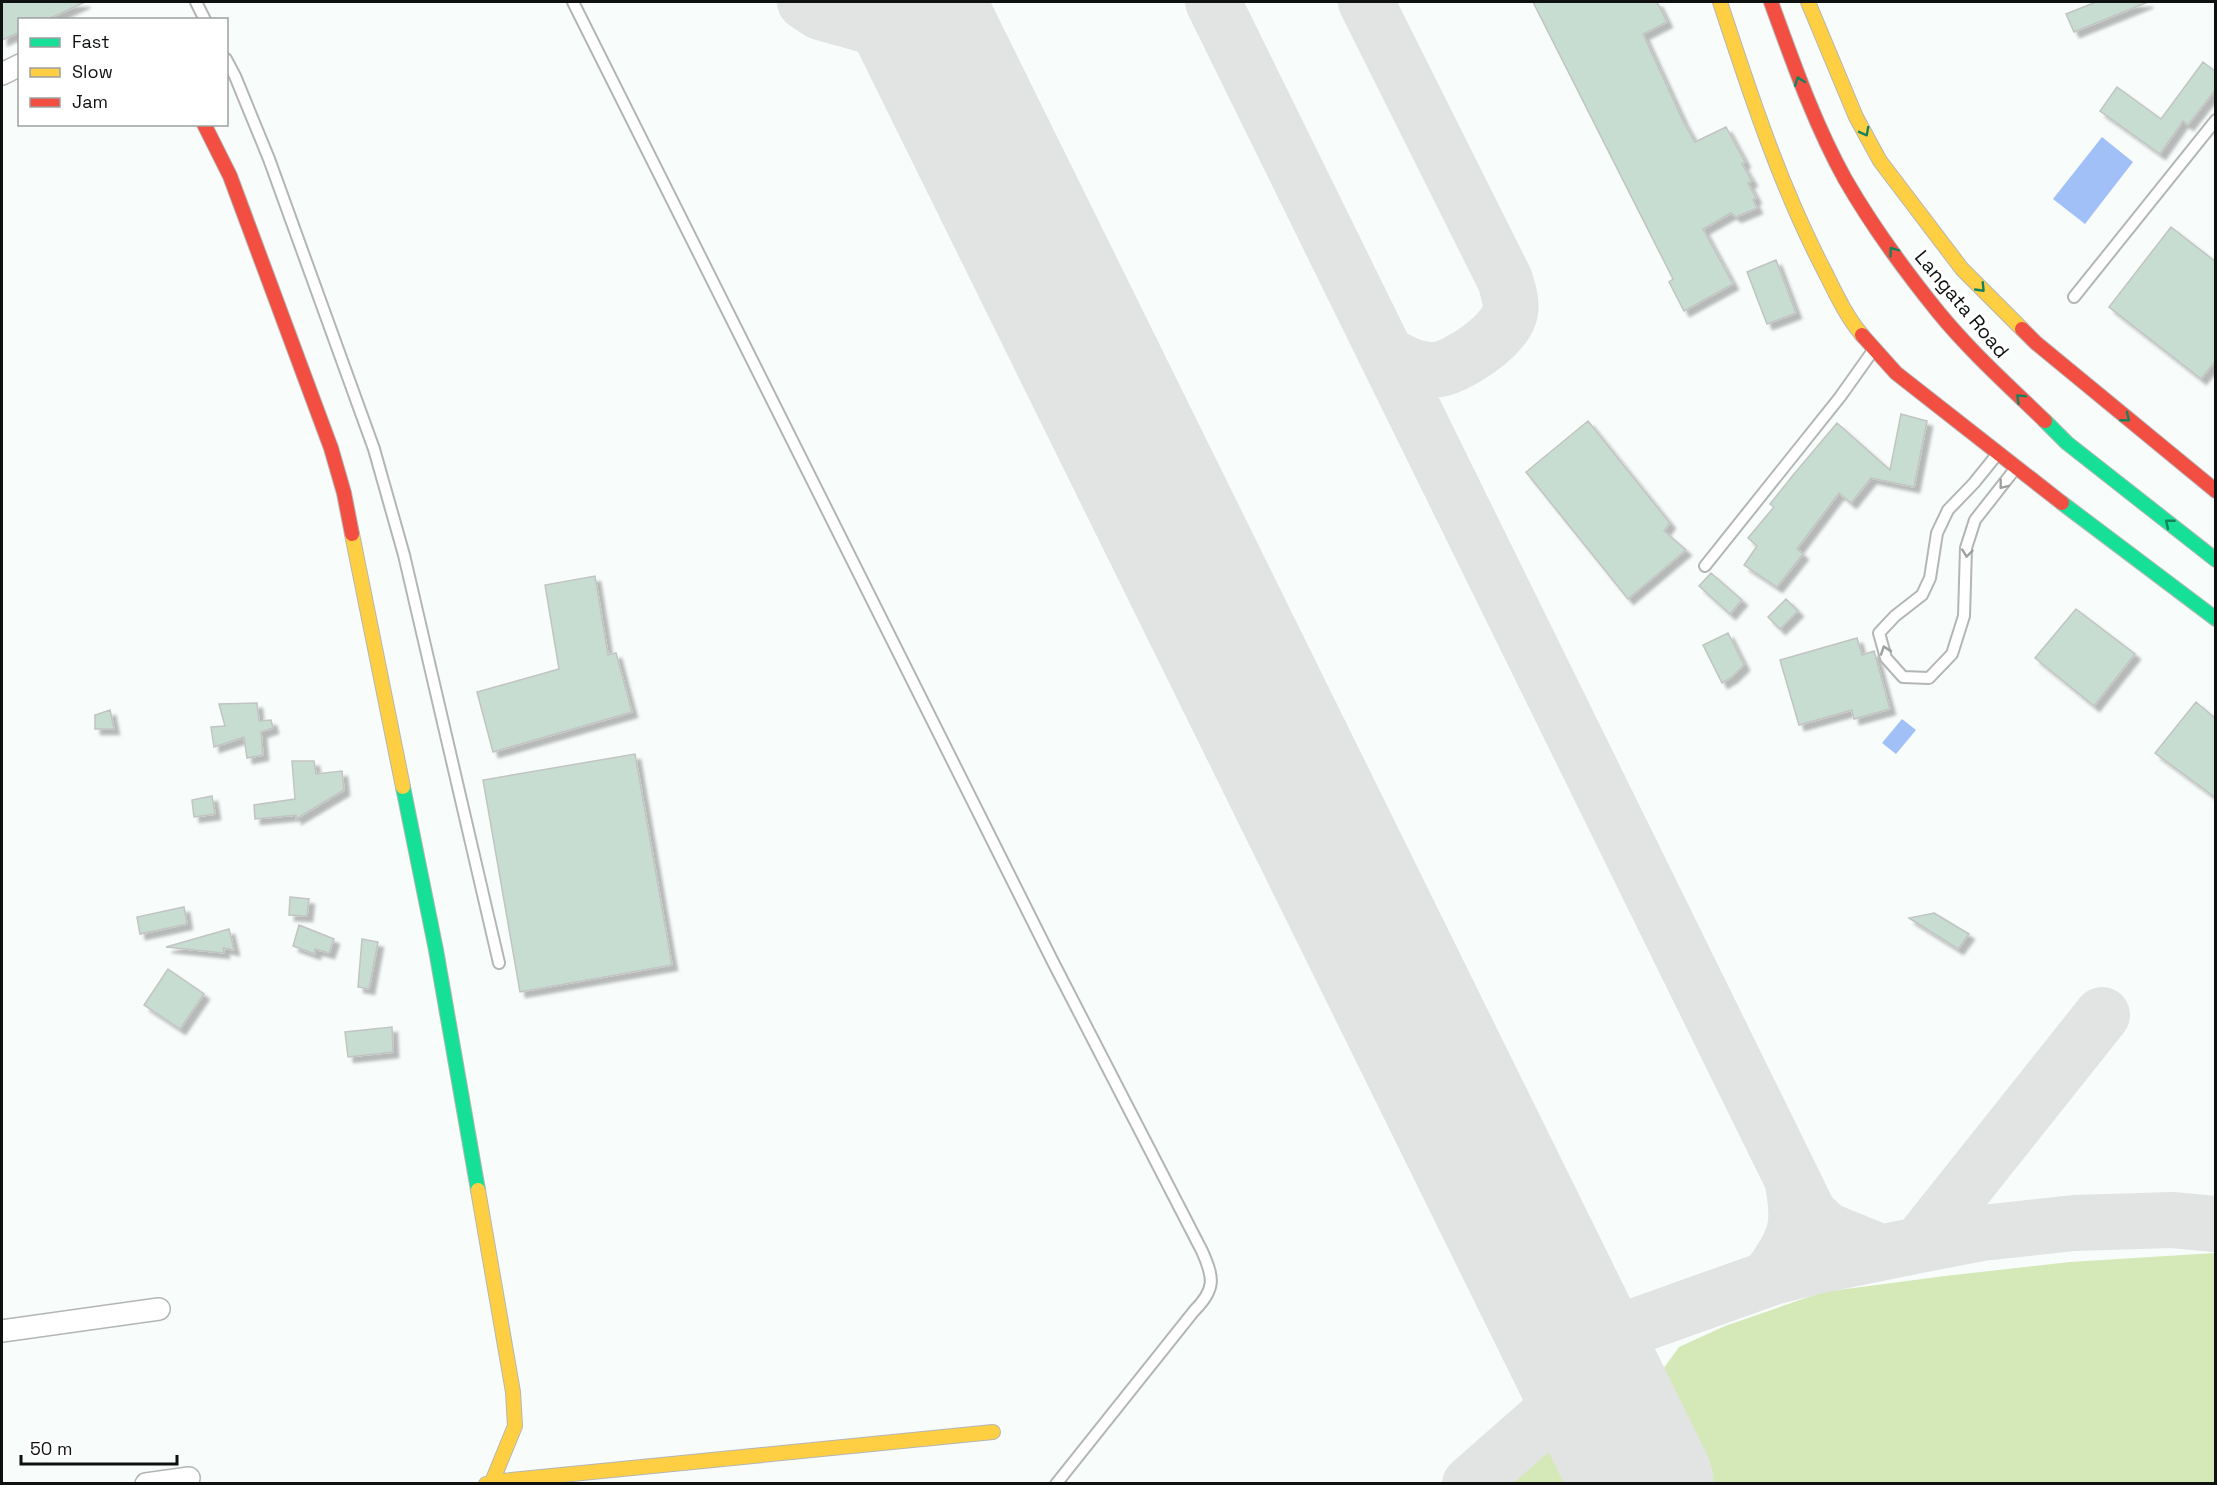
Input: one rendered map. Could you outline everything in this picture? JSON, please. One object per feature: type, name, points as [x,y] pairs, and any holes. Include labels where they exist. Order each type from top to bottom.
[{"type":"street","points":[[1720,2],[1747,84],[1804,232],[1850,320],[1874,350],[1896,373],[1997,454],[2216,620]]},
{"type":"street","name":"Langata Road","points":[[1771,2],[1802,88],[1845,178],[1890,248],[1940,314],[1985,363],[2067,443],[2216,560]]},
{"type":"street","name":"Langata Road","points":[[1808,2],[1856,117],[1880,161],[1962,269],[2036,344],[2216,491]]},
{"type":"street","points":[[2,74],[18,66]]},
{"type":"street","points":[[205,126],[230,176],[331,448],[344,493],[436,950],[513,1392],[515,1426],[489,1483]]},
{"type":"street","points":[[2,1331],[159,1309]]},
{"type":"street","points":[[489,1483],[993,1432]]},
{"type":"street","points":[[146,1484],[189,1478]]},
{"type":"lane","points":[[196,2],[204,18]]},
{"type":"lane","points":[[573,2],[1053,962],[1212,1274],[1207,1298],[1194,1311],[1056,1484]]},
{"type":"lane","points":[[228,63],[268,159],[374,449],[404,555],[499,963]]},
{"type":"lane","points":[[2074,297],[2216,120]]},
{"type":"lane","points":[[1705,566],[1840,397],[1874,350]]},
{"type":"lane","points":[[1997,454],[1948,510],[1937,533],[1930,578],[1922,595],[1895,616],[1879,633],[1886,658],[1903,677],[1929,678],[1952,654],[1964,616],[1966,548],[1975,520],[2016,469]]},
{"type":"green space","points":[[2215,1253],[2215,1483],[1686,1483],[1647,1398],[1658,1376],[1679,1347],[1725,1326],[1823,1292],[2070,1262]]},
{"type":"green space","points":[[1570,1424],[1599,1483],[1511,1483]]},
{"type":"water","points":[[2102,137],[2133,162],[2085,224],[2053,199]]},
{"type":"water","points":[[1902,719],[1916,730],[1896,754],[1882,743]]},
{"type":"building","points":[[2,2],[85,2],[50,18],[18,18],[18,33],[2,40]]},
{"type":"building","points":[[1533,2],[1657,2],[1667,22],[1643,34],[1683,121],[1695,142],[1726,127],[1745,162],[1742,164],[1752,181],[1748,183],[1756,198],[1753,200],[1757,208],[1736,217],[1731,213],[1703,229],[1733,284],[1684,311],[1669,282],[1673,279]]},
{"type":"building","points":[[2096,2],[2148,2],[2074,32],[2066,14]]},
{"type":"building","points":[[2203,62],[2216,72],[2216,89],[2188,125],[2183,121],[2160,154],[2100,111],[2117,87],[2161,119]]},
{"type":"building","points":[[2171,227],[2216,262],[2216,360],[2201,379],[2109,307]]},
{"type":"building","points":[[1776,260],[1796,313],[1767,324],[1747,272]]},
{"type":"building","points":[[1901,414],[1927,421],[1914,487],[1871,478],[1851,503],[1839,493],[1797,549],[1803,554],[1777,587],[1744,565],[1757,546],[1748,538],[1774,507],[1770,504],[1837,423],[1890,470]]},
{"type":"building","points":[[1588,421],[1670,523],[1664,531],[1686,550],[1628,599],[1526,472]]},
{"type":"building","points":[[1711,573],[1742,600],[1730,614],[1699,586]]},
{"type":"building","points":[[595,576],[608,655],[616,653],[632,712],[493,752],[477,692],[559,669],[545,585]]},
{"type":"building","points":[[1786,599],[1798,611],[1780,629],[1768,617]]},
{"type":"building","points":[[2076,609],[2135,654],[2094,706],[2035,658]]},
{"type":"building","points":[[1728,633],[1744,665],[1722,683],[1703,645]]},
{"type":"building","points":[[1857,638],[1862,655],[1874,651],[1890,709],[1854,719],[1852,710],[1799,725],[1780,660]]},
{"type":"building","points":[[2196,702],[2216,719],[2216,798],[2155,753]]},
{"type":"building","points":[[257,703],[259,721],[271,720],[273,728],[261,732],[263,755],[247,758],[244,737],[214,747],[211,727],[225,726],[219,704]]},
{"type":"building","points":[[110,710],[114,729],[95,729],[95,715]]},
{"type":"building","points":[[635,754],[672,965],[520,992],[483,780]]},
{"type":"building","points":[[292,761],[314,761],[316,774],[342,771],[344,790],[296,819],[296,815],[255,819],[254,805],[295,799]]},
{"type":"building","points":[[212,796],[215,814],[194,817],[192,800]]},
{"type":"building","points":[[290,897],[309,899],[307,916],[289,915]]},
{"type":"building","points":[[184,907],[187,924],[140,934],[137,917]]},
{"type":"building","points":[[1934,913],[1969,934],[1958,949],[1909,918]]},
{"type":"building","points":[[299,925],[334,939],[329,953],[315,949],[315,954],[293,946]]},
{"type":"building","points":[[229,929],[234,950],[223,948],[224,953],[166,947]]},
{"type":"building","points":[[362,939],[378,942],[369,989],[358,987]]},
{"type":"building","points":[[168,969],[204,994],[180,1029],[144,1005]]},
{"type":"building","points":[[392,1027],[393,1052],[348,1057],[345,1032]]},
{"type":"taxiway","points":[[805,2],[820,12],[892,32]]},
{"type":"taxiway","points":[[1213,2],[1792,1179]]},
{"type":"taxiway","points":[[1366,2],[1505,280],[1510,304],[1510,312],[1500,331],[1479,349],[1455,364],[1434,370],[1421,369],[1386,354]]},
{"type":"taxiway","points":[[1919,1245],[2102,1015]]},
{"type":"taxiway","points":[[1768,1279],[1791,1243],[1794,1232],[1796,1210],[1792,1179],[1809,1214],[1826,1230],[1880,1252]]},
{"type":"taxiway","points":[[1525,1245],[1568,1314],[1592,1334],[1605,1337],[1776,1276],[1982,1233],[2074,1223],[2172,1220],[2216,1224]]},
{"type":"taxiway","points":[[1604,1345],[1599,1355],[1598,1376],[1603,1397],[1616,1428]]},
{"type":"taxiway","points":[[1470,1484],[1544,1419],[1593,1383]]},
{"type":"runway","points":[[912,2],[1643,1484]]},
{"type":"traffic: fast","points":[[2045,421],[2067,443],[2216,560]]},
{"type":"traffic: fast","points":[[2062,503],[2216,619]]},
{"type":"traffic: fast","points":[[403,787],[436,950],[478,1190]]},
{"type":"traffic: slow","points":[[1720,2],[1755,105],[1794,206],[1837,297],[1862,335]]},
{"type":"traffic: slow","points":[[1808,2],[1856,117],[1880,161],[1962,269],[2022,329]]},
{"type":"traffic: slow","points":[[352,534],[403,787]]},
{"type":"traffic: slow","points":[[478,1190],[513,1392],[515,1426],[492,1482],[486,1484]]},
{"type":"traffic: slow","points":[[492,1482],[993,1432]]},
{"type":"traffic: jam","points":[[1771,2],[1823,136],[1866,214],[1901,265],[1951,327],[2045,421]]},
{"type":"traffic: jam","points":[[205,126],[230,176],[331,448],[344,493],[352,534]]},
{"type":"traffic: jam","points":[[2022,329],[2216,491]]},
{"type":"traffic: jam","points":[[1862,335],[1896,373],[2062,503]]}]
